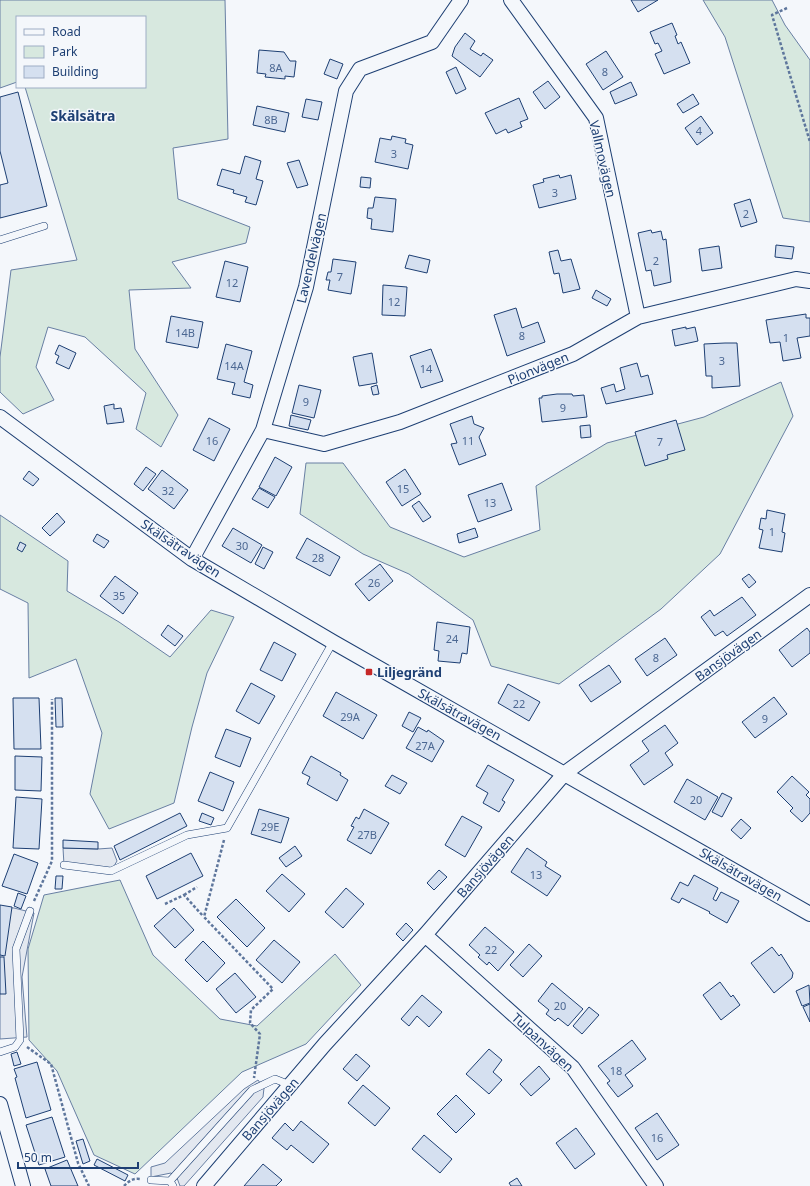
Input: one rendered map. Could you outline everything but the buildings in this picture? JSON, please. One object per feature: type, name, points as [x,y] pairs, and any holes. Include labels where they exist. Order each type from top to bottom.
[{"type":"street","name":"Lavendelvägen","points":[[192,558],[263,430],[306,287],[346,91],[360,69],[432,42],[461,0]]},
{"type":"street","name":"Vallmovägen","points":[[511,0],[596,118],[638,317]]},
{"type":"street","name":"Pionvägen","points":[[263,430],[324,444],[400,422],[573,354],[638,317],[796,279],[810,281]]},
{"type":"street","name":"Skälsätravägen","points":[[0,417],[192,558],[333,642],[810,914]]},
{"type":"street","name":"Bansjövägen","points":[[204,1186],[325,1044],[426,935],[565,773],[810,595]]},
{"type":"street","name":"Tulpanvägen","points":[[426,935],[573,1068],[656,1186]]},
{"type":"street","points":[[0,1104],[23,1186]]},
{"type":"lane","points":[[0,240],[44,226]]},
{"type":"lane","points":[[64,865],[111,871],[187,835],[227,828],[333,642]]},
{"type":"lane","points":[[0,1052],[15,1047],[20,1040],[16,949],[30,911]]},
{"type":"lane","points":[[151,1180],[172,1183],[252,1090],[275,1079],[290,1085]]},
{"type":"path","points":[[787,8],[772,15],[810,142]]},
{"type":"path","points":[[30,911],[52,861],[52,699]]},
{"type":"path","points":[[204,917],[227,828]]},
{"type":"path","points":[[165,904],[197,887]]},
{"type":"path","points":[[184,895],[273,989],[251,1010],[250,1023],[260,1034],[252,1090]]},
{"type":"path","points":[[20,1040],[39,1057],[51,1064],[78,1163],[89,1186]]},
{"type":"path","points":[[124,1186],[128,1181],[136,1178]]},
{"type":"green space","points":[[0,0],[225,0],[228,139],[173,148],[178,199],[250,227],[246,243],[172,262],[191,288],[129,290],[135,349],[178,415],[161,447],[136,429],[146,393],[85,337],[48,327],[36,367],[54,400],[23,414],[0,392],[0,357],[11,270],[77,260],[25,88],[146,88],[146,16],[16,16],[16,82],[0,88]]},
{"type":"green space","points":[[703,0],[772,0],[785,25],[810,60],[810,222],[783,218],[725,37]]},
{"type":"green space","points":[[781,382],[793,416],[720,554],[661,609],[559,684],[491,666],[473,620],[409,574],[363,554],[300,514],[306,463],[343,463],[390,527],[464,557],[540,530],[536,486],[607,443],[704,417]]},
{"type":"green space","points":[[0,515],[68,561],[67,591],[119,622],[170,657],[211,610],[234,617],[207,673],[192,727],[174,803],[109,829],[90,794],[102,733],[76,659],[29,678],[28,603],[0,589]]},
{"type":"green space","points":[[120,880],[153,955],[220,1019],[257,1026],[335,954],[361,985],[306,1044],[242,1072],[135,1174],[94,1155],[57,1071],[29,1040],[28,949],[44,895]]},
{"type":"shaded area","points":[[63,848],[112,848],[117,861],[111,871],[64,865]]},
{"type":"shaded area","points":[[0,907],[14,908],[34,913],[22,977],[27,1037],[0,1039]]},
{"type":"shaded area","points":[[258,1080],[264,1088],[263,1097],[184,1186],[180,1186],[177,1178],[171,1173],[151,1177],[151,1167],[165,1163],[244,1089]]},
{"type":"place","name":"Liljegränd","points":[[369,672]]},
{"type":"district","name":"Skälsätra","points":[[83,115]]}]
